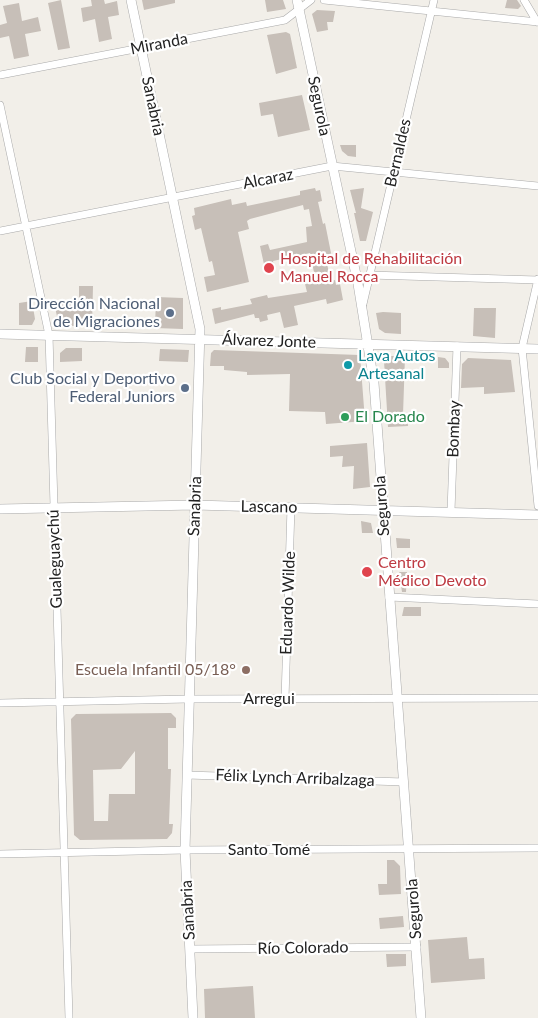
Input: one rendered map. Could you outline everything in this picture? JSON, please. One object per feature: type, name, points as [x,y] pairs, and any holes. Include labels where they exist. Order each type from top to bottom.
[{"type":"street","name":"Sanabria","points":[[131,0],[198,317],[201,339],[188,699],[185,850],[193,1018]]},
{"type":"street","name":"Miranda","points":[[0,76],[285,20],[298,5],[311,0]]},
{"type":"street","points":[[324,0],[538,22]]},
{"type":"street","name":"Bernaldes","points":[[362,306],[434,0]]},
{"type":"street","points":[[524,0],[538,22]]},
{"type":"street","name":"Segurola","points":[[298,5],[369,344],[398,700],[421,1018]]},
{"type":"street","name":"Gualeguaychú","points":[[0,105],[49,335],[69,1018]]},
{"type":"street","name":"Alcaraz","points":[[0,231],[332,166],[538,186]]},
{"type":"street","points":[[370,275],[538,279],[522,348],[538,506]]},
{"type":"street","name":"Álvarez Jonte","points":[[0,334],[538,349]]},
{"type":"street","name":"Bombay","points":[[451,512],[457,346]]},
{"type":"street","name":"Lascano","points":[[0,508],[196,505],[538,515]]},
{"type":"street","name":"Eduardo Wilde","points":[[285,700],[291,507]]},
{"type":"street","points":[[389,597],[538,604]]},
{"type":"street","name":"Arregui","points":[[0,703],[188,699],[398,700],[538,698]]},
{"type":"street","name":"Félix Lynch Arribalzaga","points":[[187,774],[404,782]]},
{"type":"street","name":"Santo Tomé","points":[[0,854],[185,850],[538,848]]},
{"type":"street","name":"Río Colorado","points":[[190,949],[416,947]]},
{"type":"building","points":[[61,0],[70,48],[58,50],[48,3]]},
{"type":"building","points":[[91,0],[104,0],[105,4],[117,1],[119,15],[108,17],[112,39],[99,42],[95,19],[83,22],[81,8],[92,6]]},
{"type":"building","points":[[142,0],[175,0],[175,3],[144,10]]},
{"type":"building","points":[[265,0],[283,0],[286,9],[267,12]]},
{"type":"building","points":[[507,0],[517,0],[521,6],[518,9],[505,8]]},
{"type":"building","points":[[19,3],[22,21],[38,17],[41,31],[25,34],[29,56],[14,59],[9,36],[0,38],[0,25],[7,23],[3,6]]},
{"type":"building","points":[[317,10],[335,11],[333,22],[327,22],[328,30],[317,32],[312,14]]},
{"type":"building","points":[[286,32],[290,34],[297,68],[276,74],[267,35]]},
{"type":"building","points":[[302,95],[310,130],[278,137],[273,114],[261,116],[259,103]]},
{"type":"building","points":[[340,145],[356,145],[356,157],[348,156],[342,151]]},
{"type":"building","points":[[315,188],[316,191],[320,190],[322,201],[318,202],[323,224],[325,223],[333,263],[327,264],[331,281],[335,280],[336,285],[340,284],[343,300],[327,304],[326,299],[294,306],[298,325],[284,328],[280,312],[267,315],[268,320],[260,322],[259,318],[255,318],[254,314],[215,324],[212,309],[221,307],[221,310],[252,304],[250,299],[267,295],[268,298],[307,292],[304,280],[315,277],[310,253],[273,261],[274,267],[265,269],[260,246],[268,244],[270,250],[307,242],[306,227],[312,226],[309,209],[304,210],[303,205],[247,221],[249,229],[238,232],[249,282],[207,292],[204,277],[215,275],[212,261],[209,262],[201,228],[195,230],[192,216],[195,215],[194,208],[231,199],[232,205],[246,202],[247,206],[300,195],[300,191]]},
{"type":"building","points":[[364,188],[361,208],[373,212],[366,241],[360,241],[350,190]]},
{"type":"building","points":[[79,286],[93,286],[92,327],[59,325],[54,303],[79,299]]},
{"type":"building","name":"Dirección Nacional de Migraciones","points":[[156,297],[183,298],[183,329],[155,328]]},
{"type":"building","points":[[32,301],[35,319],[32,325],[19,325],[19,303]]},
{"type":"building","points":[[474,308],[496,308],[495,338],[473,336]]},
{"type":"building","points":[[376,313],[401,313],[401,334],[385,333],[379,329]]},
{"type":"building","points":[[26,347],[38,347],[38,362],[25,362]]},
{"type":"building","points":[[66,348],[82,348],[82,361],[60,362],[60,353]]},
{"type":"building","points":[[160,349],[189,350],[188,362],[159,361]]},
{"type":"building","points":[[214,350],[360,355],[365,421],[326,424],[325,412],[289,411],[290,374],[247,375],[247,372],[224,370],[224,366],[210,366],[211,353]]},
{"type":"building","points":[[388,356],[405,356],[403,415],[407,415],[408,426],[388,427],[384,361]]},
{"type":"building","points":[[438,357],[445,358],[449,363],[449,368],[438,368]]},
{"type":"building","points":[[468,358],[511,360],[515,392],[484,394],[484,387],[461,388],[462,364]]},
{"type":"building","points":[[367,443],[370,487],[353,489],[354,466],[342,467],[343,456],[330,457],[330,446]]},
{"type":"building","points":[[361,521],[371,523],[373,533],[362,533]]},
{"type":"building","points":[[396,538],[410,539],[410,548],[397,548]]},
{"type":"building","points":[[399,572],[407,572],[406,592],[402,592]]},
{"type":"building","points":[[404,607],[421,607],[421,616],[402,616]]},
{"type":"building","points":[[171,713],[176,718],[176,728],[168,728],[168,769],[171,769],[169,824],[173,824],[172,833],[167,839],[80,840],[74,835],[71,719],[76,714]],"holes":[[[135,751],[135,794],[109,794],[108,821],[94,821],[93,770],[121,769]]]},
{"type":"building","points":[[387,860],[394,860],[400,866],[401,894],[379,895],[378,884],[387,884]]},
{"type":"building","points":[[403,916],[404,927],[380,929],[379,918]]},
{"type":"building","points":[[467,937],[469,959],[484,958],[485,979],[431,983],[428,940]]},
{"type":"building","points":[[386,954],[406,954],[406,966],[387,967]]},
{"type":"building","points":[[253,986],[255,1018],[205,1018],[204,989]]},
{"type":"place","name":"Hospital de Rehabilitación Manuel Rocca","points":[[269,268]]},
{"type":"place","name":"Dirección Nacional de Migraciones","points":[[170,313]]},
{"type":"place","name":"Lava Autos Artesanal","points":[[348,365]]},
{"type":"place","name":"Club Social y Deportivo Federal Juniors","points":[[185,388]]},
{"type":"place","name":"El Dorado","points":[[345,417]]},
{"type":"place","name":"Centro Médico Devoto","points":[[367,572]]},
{"type":"place","name":"Escuela Infantil 05/18°","points":[[246,670]]}]
